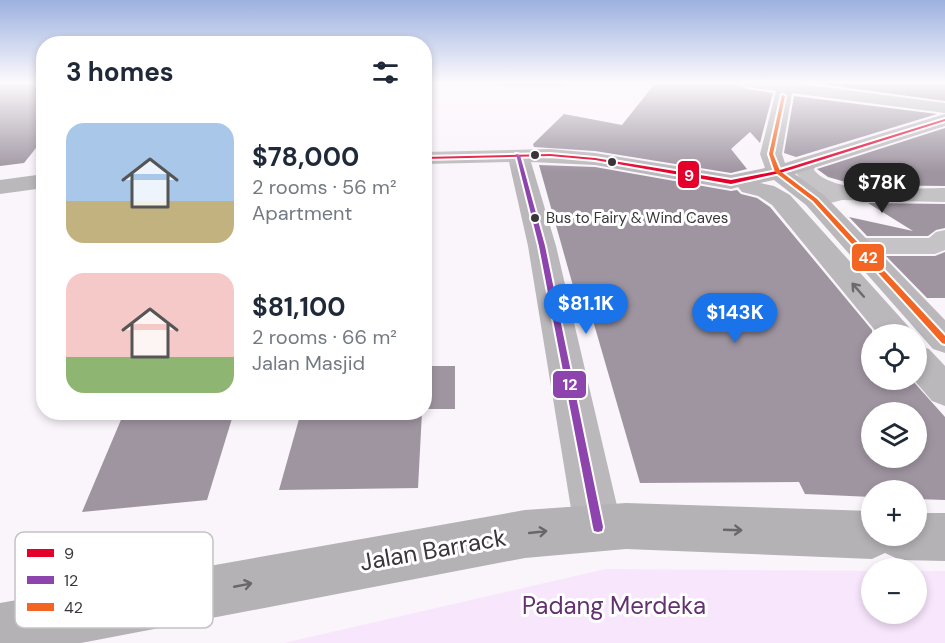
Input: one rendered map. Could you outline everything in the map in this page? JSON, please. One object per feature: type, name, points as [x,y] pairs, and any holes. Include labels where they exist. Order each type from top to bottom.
[{"type":"main road","points":[[775,163],[782,112]]},
{"type":"main road","points":[[731,182],[775,163],[806,163],[944,117]]},
{"type":"main road","points":[[518,155],[542,246],[598,526]]},
{"type":"main road","points":[[432,158],[518,155],[595,159],[731,182],[766,191],[781,200],[887,324]]},
{"type":"main road","points":[[775,163],[828,196],[857,246],[945,340]]},
{"type":"main road","points":[[0,187],[36,182]]},
{"type":"main road","points":[[927,371],[945,391]]},
{"type":"main road","name":"Jalan Barrack","points":[[213,591],[438,548],[525,534],[598,526],[861,535]]},
{"type":"main road","points":[[927,537],[945,537]]},
{"type":"main road","name":"Jalan Barrack","points":[[0,631],[16,628]]},
{"type":"street","points":[[806,163],[804,170],[828,196],[945,195]]},
{"type":"street","points":[[857,246],[935,246],[945,237]]},
{"type":"green space","name":"Padang Merdeka","points":[[606,569],[861,571],[861,624],[927,624],[927,571],[945,571],[945,643],[284,643]]},
{"type":"building","points":[[0,112],[36,112],[36,148],[24,163],[0,166]]},
{"type":"building","points":[[632,112],[768,112],[760,143],[750,132],[731,149],[747,169],[731,173],[595,151],[534,147],[533,144],[564,114],[622,125]]},
{"type":"building","points":[[791,112],[937,114],[796,157],[784,153]]},
{"type":"building","points":[[945,128],[945,186],[856,185],[828,177],[817,169]]},
{"type":"building","points":[[539,165],[595,167],[731,191],[737,190],[741,194],[757,198],[770,207],[867,324],[861,324],[861,390],[921,390],[945,417],[945,500],[927,499],[927,480],[861,480],[861,497],[805,494],[799,482],[640,483],[585,293],[575,293]]},
{"type":"building","points":[[868,203],[945,204],[945,228],[936,230],[928,236],[867,236],[849,217],[913,231]]},
{"type":"building","points":[[945,252],[945,298],[927,298],[886,256],[935,256]]},
{"type":"building","points":[[432,366],[455,366],[455,409],[432,409]]},
{"type":"building","points":[[121,420],[232,420],[207,500],[82,512]]},
{"type":"building","points":[[299,420],[422,420],[418,488],[279,490]]},
{"type":"transit line","name":"42","points":[[780,112],[771,154],[778,172],[815,200],[945,341]]},
{"type":"transit line","name":"9","points":[[432,158],[550,155],[595,159],[731,182],[778,172],[945,120]]},
{"type":"transit line","name":"12","points":[[518,155],[542,246],[598,527]]},
{"type":"place","name":"Bus to Fairy & Wind Caves","points":[[535,218]]}]
